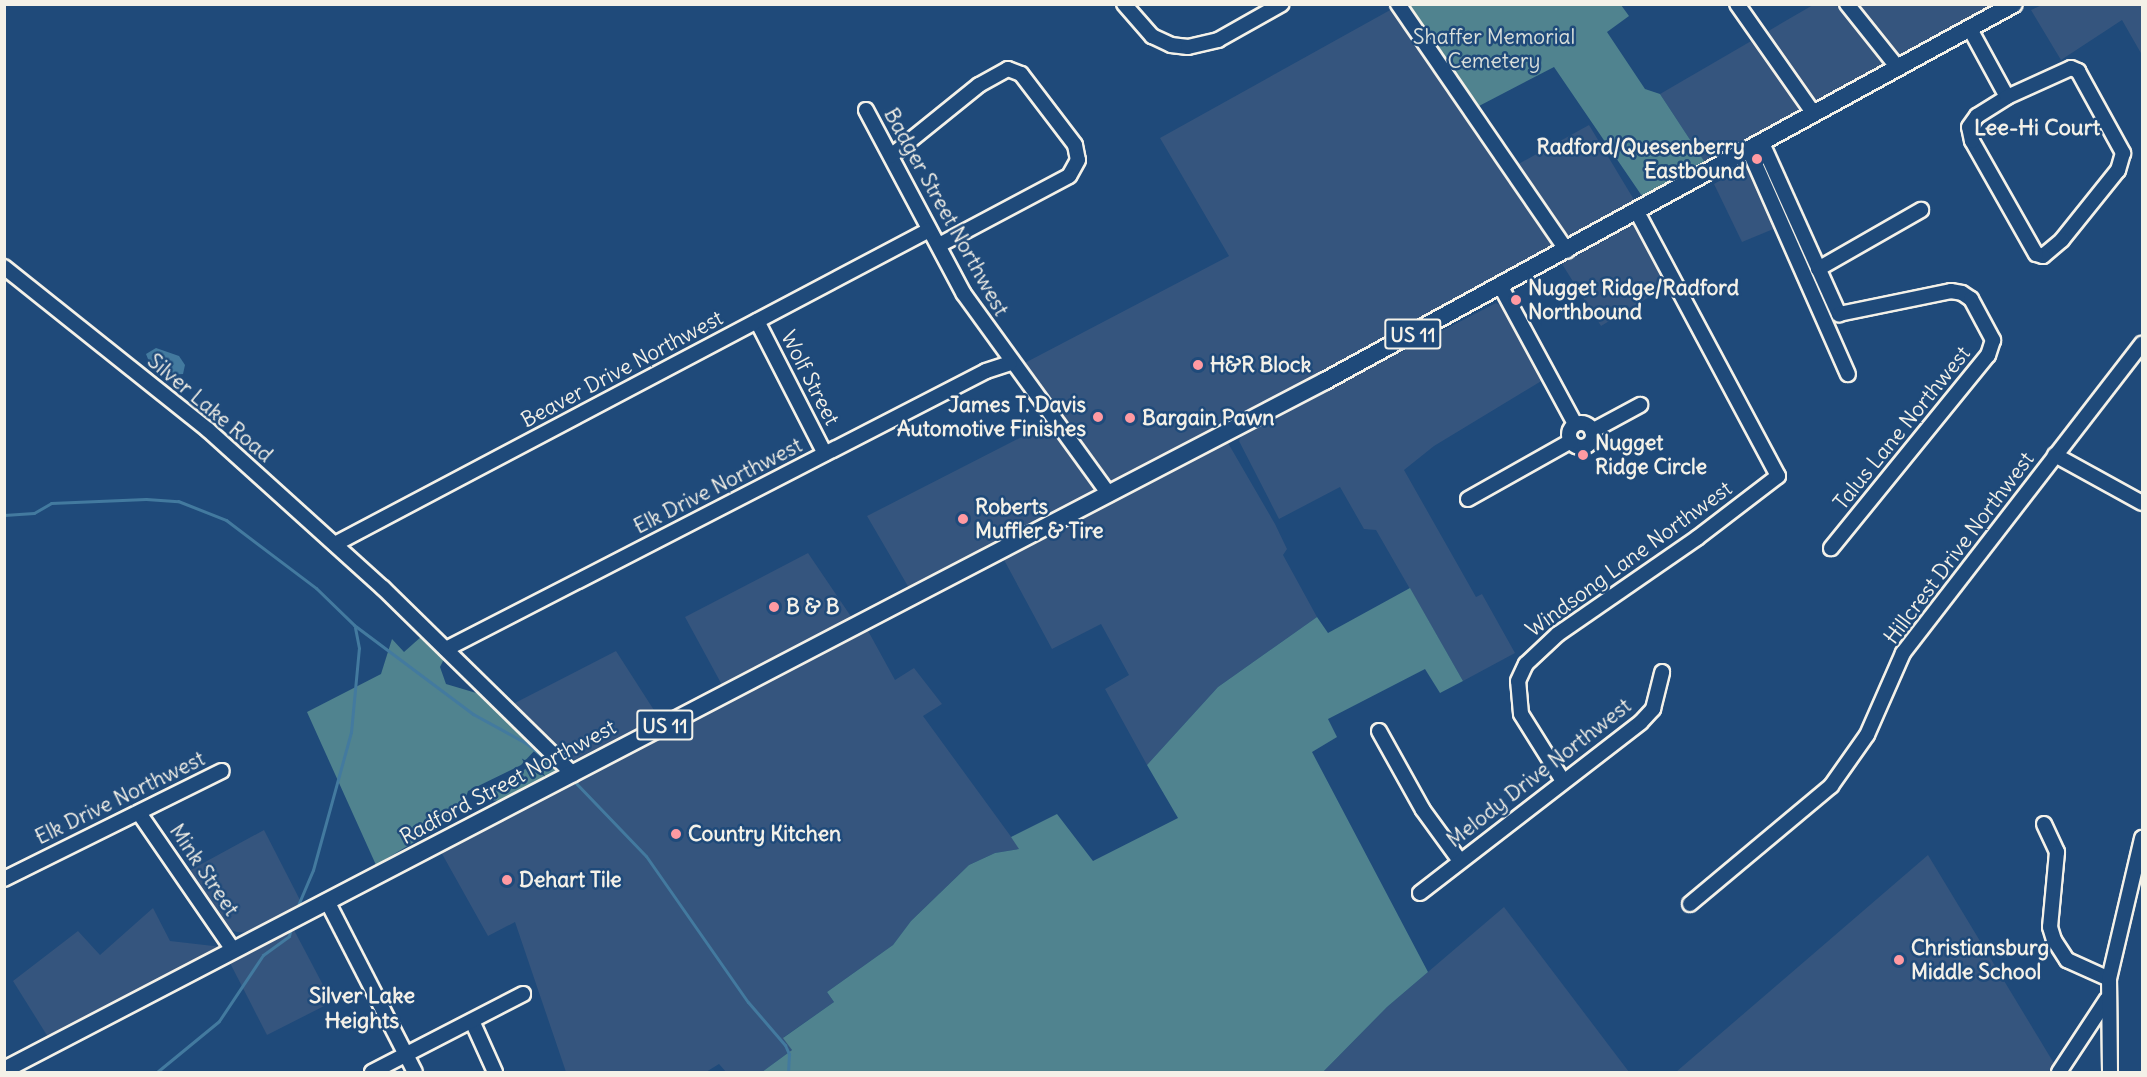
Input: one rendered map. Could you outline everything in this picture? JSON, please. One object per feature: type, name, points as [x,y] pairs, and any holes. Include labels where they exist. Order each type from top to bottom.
[{"type":"main road","name":"Radford Street Northwest","points":[[4,1070],[20,1067],[233,950],[1109,494],[1501,287],[1971,29],[1995,9],[2014,4]]},
{"type":"street","points":[[1124,4],[1152,36],[1171,45],[1188,47],[1218,40],[1282,4]]},
{"type":"street","points":[[1398,4],[1567,251]]},
{"type":"street","points":[[1737,4],[1814,114]]},
{"type":"street","points":[[1847,4],[1898,68]]},
{"type":"street","points":[[1971,29],[2007,97]]},
{"type":"street","points":[[2071,68],[2078,71],[2123,153],[2118,170],[2062,240],[2043,256],[2036,254],[1972,141],[1970,127],[1977,116],[2007,97],[2071,68]]},
{"type":"street","points":[[891,156],[979,85],[1008,69],[1021,74],[1075,145],[1078,160],[1069,176],[939,245]]},
{"type":"street","name":"Badger Street Northwest","points":[[866,110],[964,294],[1010,363],[1109,494]]},
{"type":"street","points":[[1755,146],[1848,374]]},
{"type":"street","name":"Talus Lane Northwest","points":[[1755,146],[1839,314],[1951,291],[1962,293],[1971,299],[1993,340],[1988,355],[1831,548]]},
{"type":"street","points":[[1818,269],[1921,210]]},
{"type":"street","name":"Windsong Lane Northwest","points":[[1563,781],[1521,714],[1518,681],[1526,664],[1558,634],[1697,538],[1778,476],[1636,212]]},
{"type":"street","name":"Beaver Drive Northwest","points":[[334,544],[929,230]]},
{"type":"street","name":"Silver Lake Road","points":[[4,267],[208,430],[383,588],[573,774]]},
{"type":"street","points":[[1501,287],[1575,424]]},
{"type":"street","name":"Wolf Street","points":[[757,321],[825,454]]},
{"type":"street","name":"Hillcrest Drive Northwest","points":[[1690,904],[1831,786],[1867,735],[1903,653],[2142,344]]},
{"type":"street","name":"Elk Drive Northwest","points":[[446,649],[986,371],[1010,363]]},
{"type":"street","points":[[1592,431],[1640,405]]},
{"type":"street","points":[[1468,499],[1571,441],[1585,446],[1591,442],[1592,431],[1587,425],[1575,424]]},
{"type":"street","points":[[1571,441],[1570,430],[1575,424]]},
{"type":"street","points":[[2055,455],[2142,503]]},
{"type":"street","name":"Melody Drive Northwest","points":[[1420,893],[1653,709],[1662,672]]},
{"type":"street","points":[[1379,731],[1423,810],[1460,861]]},
{"type":"street","name":"Elk Drive Northwest","points":[[4,879],[222,771]]},
{"type":"street","name":"Mink Street","points":[[139,813],[233,950]]},
{"type":"street","points":[[2044,824],[2057,852],[2050,927],[2054,940],[2067,960],[2109,980]]},
{"type":"street","points":[[2110,1072],[2107,999],[2109,980],[2142,838]]},
{"type":"street","points":[[327,901],[415,1072]]},
{"type":"street","points":[[372,1072],[523,994]]},
{"type":"street","points":[[2059,1072],[2107,999]]},
{"type":"street","points":[[472,1021],[495,1072]]},
{"type":"shaded area","points":[[1813,5],[1996,5],[1706,164],[1660,94]]},
{"type":"shaded area","points":[[2042,5],[2142,5],[2142,55],[2122,20],[2061,60],[2031,10]]},
{"type":"shaded area","points":[[1392,9],[1504,172],[1589,125],[1636,203],[1379,343],[909,588],[867,516],[1051,422],[1019,366],[1229,256],[1160,138]]},
{"type":"shaded area","points":[[1759,159],[1790,222],[1742,242],[1714,184]]},
{"type":"shaded area","points":[[1632,225],[1639,228],[1669,285],[1601,326],[1562,264]]},
{"type":"shaded area","points":[[1496,303],[1504,308],[1543,380],[1434,446],[1404,470],[1476,597],[1482,594],[1515,653],[1463,681],[1376,530],[1364,529],[1340,487],[1279,519],[1239,441],[1242,434]]},
{"type":"shaded area","points":[[156,348],[179,356],[185,365],[183,374],[167,375],[150,364],[146,354]]},
{"type":"shaded area","points":[[1228,443],[1275,524],[1287,549],[1283,555],[1317,617],[1218,687],[1147,765],[1105,689],[1129,675],[1101,624],[1052,649],[1003,558]]},
{"type":"shaded area","points":[[808,553],[852,618],[722,685],[685,617]]},
{"type":"shaded area","points":[[867,629],[895,680],[914,668],[942,704],[923,716],[1020,849],[995,853],[969,865],[911,921],[893,945],[827,992],[834,1002],[784,1037],[792,1050],[762,1072],[726,1072],[719,1064],[706,1072],[566,1072],[515,922],[488,936],[441,852]]},
{"type":"shaded area","points":[[616,651],[659,718],[574,760],[511,705]]},
{"type":"shaded area","points":[[264,830],[302,904],[249,933],[237,932],[225,928],[185,873]]},
{"type":"shaded area","name":"Christiansburg Middle School","points":[[1928,855],[2055,1065],[2049,1072],[1676,1072]]},
{"type":"shaded area","points":[[1504,907],[1629,1072],[1323,1072],[1387,1007]]},
{"type":"shaded area","points":[[153,908],[170,941],[222,947],[48,1037],[13,981],[78,931],[100,955]]},
{"type":"shaded area","points":[[294,930],[332,1002],[267,1035],[230,963]]},
{"type":"green space","name":"Shaffer Memorial Cemetery","points":[[1409,5],[1621,5],[1629,16],[1607,32],[1645,89],[1660,94],[1706,164],[1646,198],[1642,196],[1554,67],[1479,106]]},
{"type":"green space","points":[[1410,588],[1463,681],[1440,693],[1425,669],[1328,719],[1337,737],[1312,752],[1428,972],[1387,1007],[1323,1072],[762,1072],[792,1050],[783,1038],[834,1002],[827,992],[893,945],[911,921],[969,865],[995,853],[1019,849],[1011,837],[1057,814],[1093,861],[1178,818],[1147,765],[1218,687],[1317,617],[1328,633]]},
{"type":"green space","points":[[422,636],[444,659],[440,667],[446,684],[483,695],[536,749],[521,765],[468,791],[463,806],[448,815],[439,827],[376,865],[307,712],[381,674],[392,639],[404,652]]},
{"type":"green space","points":[[544,758],[558,766],[553,774],[502,801],[488,800],[500,784]]},
{"type":"waterway","points":[[4,515],[34,513],[51,503],[146,499],[178,501],[226,520],[316,588],[354,625],[473,714],[526,743],[563,773]]},
{"type":"waterway","points":[[296,910],[313,870],[351,732],[359,648],[355,627]]},
{"type":"waterway","points":[[573,780],[646,856],[748,1002],[785,1045],[789,1054],[788,1072]]},
{"type":"waterway","points":[[157,1072],[219,1021],[263,955],[289,936],[291,928]]},
{"type":"place","name":"Radford/Quesenberry Eastbound","points":[[1757,159]]},
{"type":"place","name":"Nugget Ridge/Radford Northbound","points":[[1516,300]]},
{"type":"place","name":"H&R Block","points":[[1198,365]]},
{"type":"place","name":"James T. Davis Automotive Finishes","points":[[1098,417]]},
{"type":"place","name":"Bargain Pawn","points":[[1130,418]]},
{"type":"place","name":"Nugget Ridge Circle","points":[[1583,455]]},
{"type":"place","name":"Roberts Muffler & Tire","points":[[963,519]]},
{"type":"place","name":"B & B","points":[[774,607]]},
{"type":"place","name":"Country Kitchen","points":[[676,834]]},
{"type":"place","name":"Dehart Tile","points":[[507,880]]},
{"type":"place","name":"Christiansburg Middle School","points":[[1899,960]]},
{"type":"district","name":"Lee-Hi Court","points":[[2037,128]]},
{"type":"district","name":"Silver Lake Heights","points":[[362,1008]]}]
